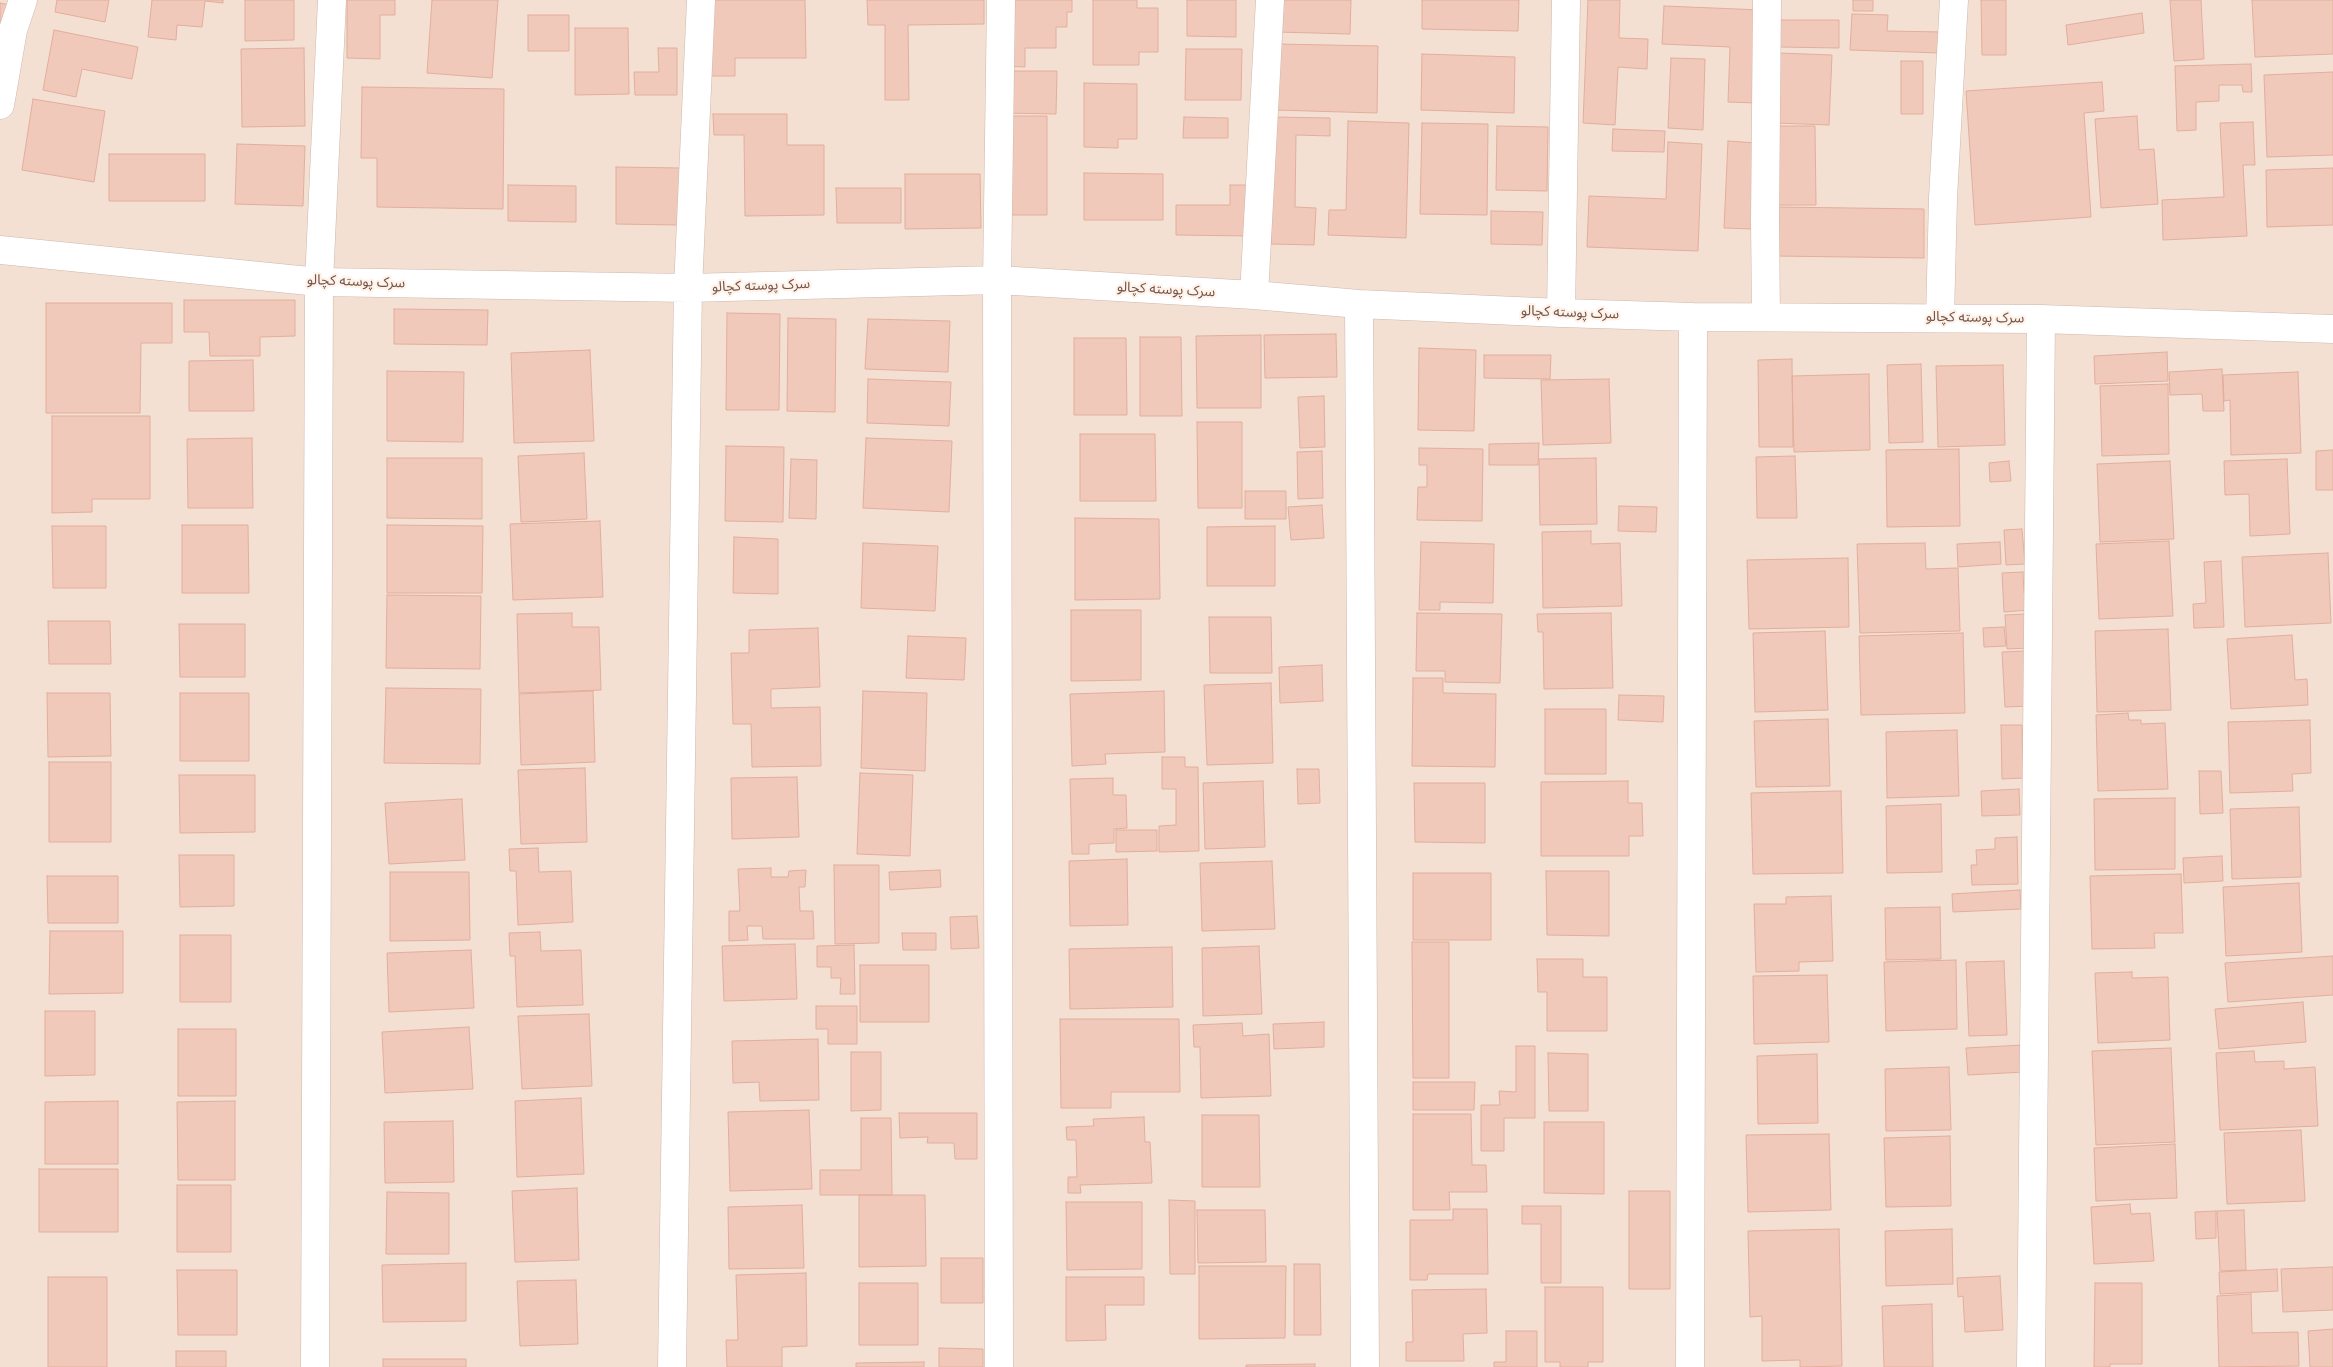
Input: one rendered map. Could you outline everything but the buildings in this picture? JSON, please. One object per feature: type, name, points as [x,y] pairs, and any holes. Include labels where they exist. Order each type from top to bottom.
[{"type":"street","points":[[0,105],[13,30],[23,0]]},
{"type":"street","points":[[315,1367],[318,282],[332,0]]},
{"type":"street","points":[[672,1367],[688,288],[701,0]]},
{"type":"street","points":[[999,1367],[997,280],[1001,0]]},
{"type":"street","points":[[1254,295],[1270,0]]},
{"type":"street","points":[[1561,313],[1566,0]]},
{"type":"street","points":[[1766,317],[1764,221],[1768,0]]},
{"type":"street","points":[[1940,318],[1943,198],[1954,0]]},
{"type":"street","name":"سرک پوسته کچالو","points":[[0,250],[318,282],[688,288],[997,280],[1254,295],[1358,304],[1561,313],[1693,317],[2041,319],[2333,329]]},
{"type":"street","points":[[1358,304],[1365,1367]]},
{"type":"street","points":[[1690,1367],[1693,317]]},
{"type":"street","points":[[2031,1367],[2041,319]]},
{"type":"shaded area","points":[[0,0],[2333,0],[2333,1367],[0,1367]]}]
